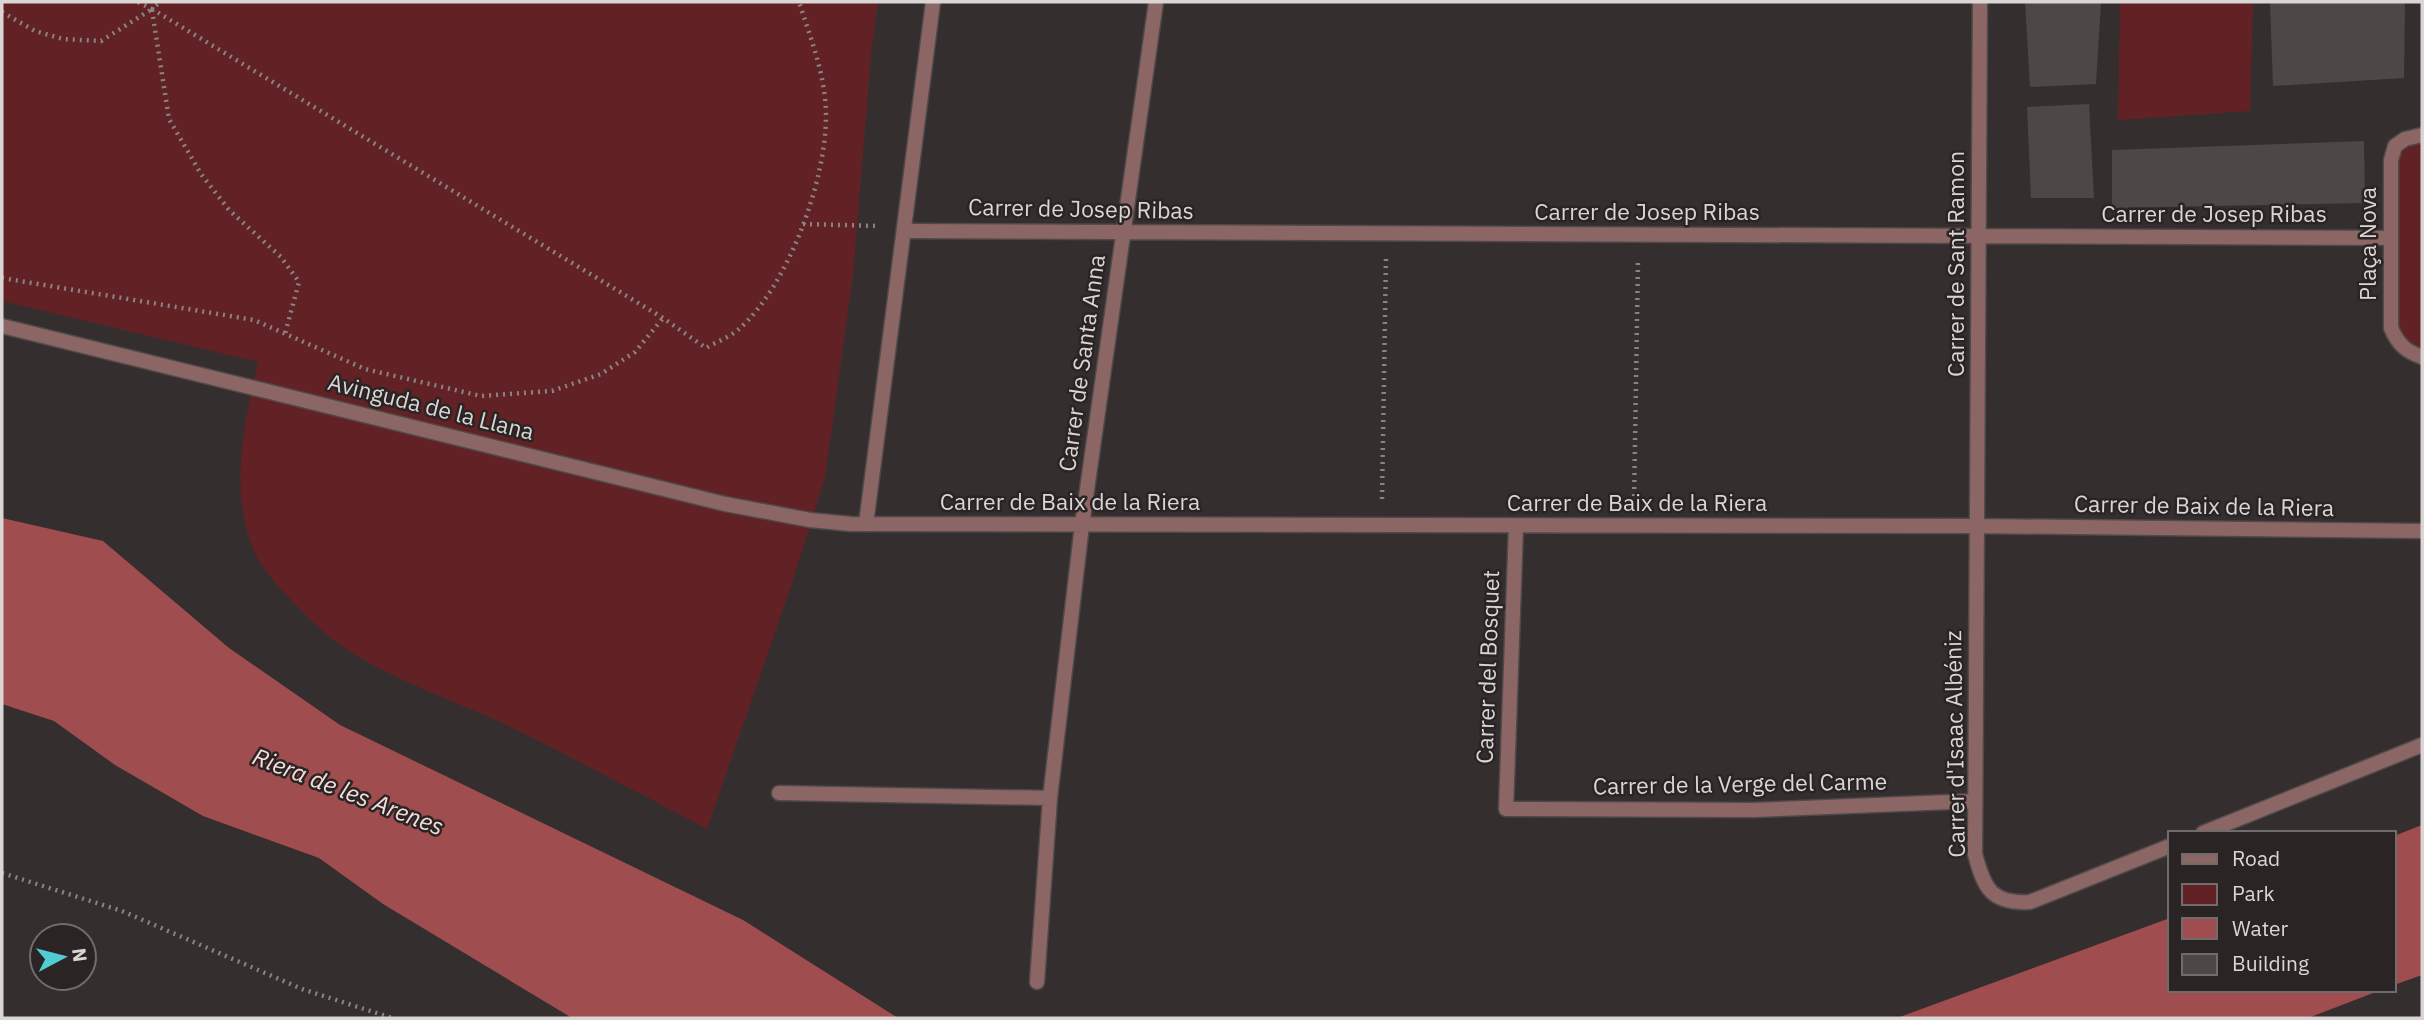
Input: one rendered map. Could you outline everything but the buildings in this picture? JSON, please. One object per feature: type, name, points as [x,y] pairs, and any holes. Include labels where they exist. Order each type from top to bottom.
[{"type":"street","points":[[866,524],[933,2]]},
{"type":"street","name":"Carrer de Santa Anna","points":[[1037,982],[1050,798],[1082,525],[1156,2]]},
{"type":"street","name":"Carrer de Sant Ramon","points":[[1977,526],[1980,2]]},
{"type":"street","name":"Plaça Nova","points":[[2422,135],[2405,139],[2395,146],[2391,160],[2390,185],[2391,328],[2398,343],[2410,353],[2422,356]]},
{"type":"street","name":"Carrer de Josep Ribas","points":[[904,231],[2390,238]]},
{"type":"street","name":"Avinguda de la Llana","points":[[2,326],[725,504],[810,520],[851,524]]},
{"type":"street","name":"Carrer de Baix de la Riera","points":[[851,524],[1977,526],[2422,531]]},
{"type":"street","name":"Carrer del Bosquet","points":[[1506,809],[1516,526]]},
{"type":"street","name":"Carrer d'Isaac Albéniz","points":[[1977,526],[1975,854],[1981,877],[1993,894],[2010,903],[2030,902],[2168,847]]},
{"type":"street","points":[[2208,831],[2422,745]]},
{"type":"street","points":[[779,793],[1050,798]]},
{"type":"street","name":"Carrer de la Verge del Carme","points":[[1506,809],[1752,810],[1975,801]]},
{"type":"path","points":[[138,2],[663,318],[706,348],[737,331],[763,303],[777,281],[803,224],[822,157],[826,115],[820,68],[799,2]]},
{"type":"path","points":[[2,12],[35,30],[63,39],[102,41],[160,2]]},
{"type":"path","points":[[152,9],[169,119],[201,174],[229,210],[281,257],[299,282],[285,334]]},
{"type":"path","points":[[803,224],[882,227],[904,231]]},
{"type":"path","points":[[1381,526],[1386,234]]},
{"type":"path","points":[[1634,526],[1638,234]]},
{"type":"path","points":[[2,278],[254,320],[365,369],[481,396],[552,391],[601,374],[635,352],[663,318]]},
{"type":"path","points":[[2,873],[122,911],[302,989],[392,1018]]},
{"type":"green space","points":[[2,2],[878,2],[871,55],[853,275],[825,477],[791,586],[707,829],[501,722],[385,671],[335,641],[297,606],[256,556],[246,526],[242,502],[241,456],[258,362],[2,301]]},
{"type":"green space","points":[[2120,2],[2253,2],[2250,111],[2118,120]]},
{"type":"green space","points":[[2422,135],[2422,357],[2398,343],[2395,146]]},
{"type":"water","name":"Riera de les Arenes","points":[[2,518],[103,541],[229,648],[340,725],[743,920],[898,1018],[572,1018],[383,904],[319,858],[203,816],[115,765],[54,721],[2,704]]},
{"type":"water","points":[[2422,825],[2422,975],[2396,984],[2396,835]]},
{"type":"water","points":[[2168,919],[2168,992],[2376,992],[2308,1018],[1897,1018]]}]
